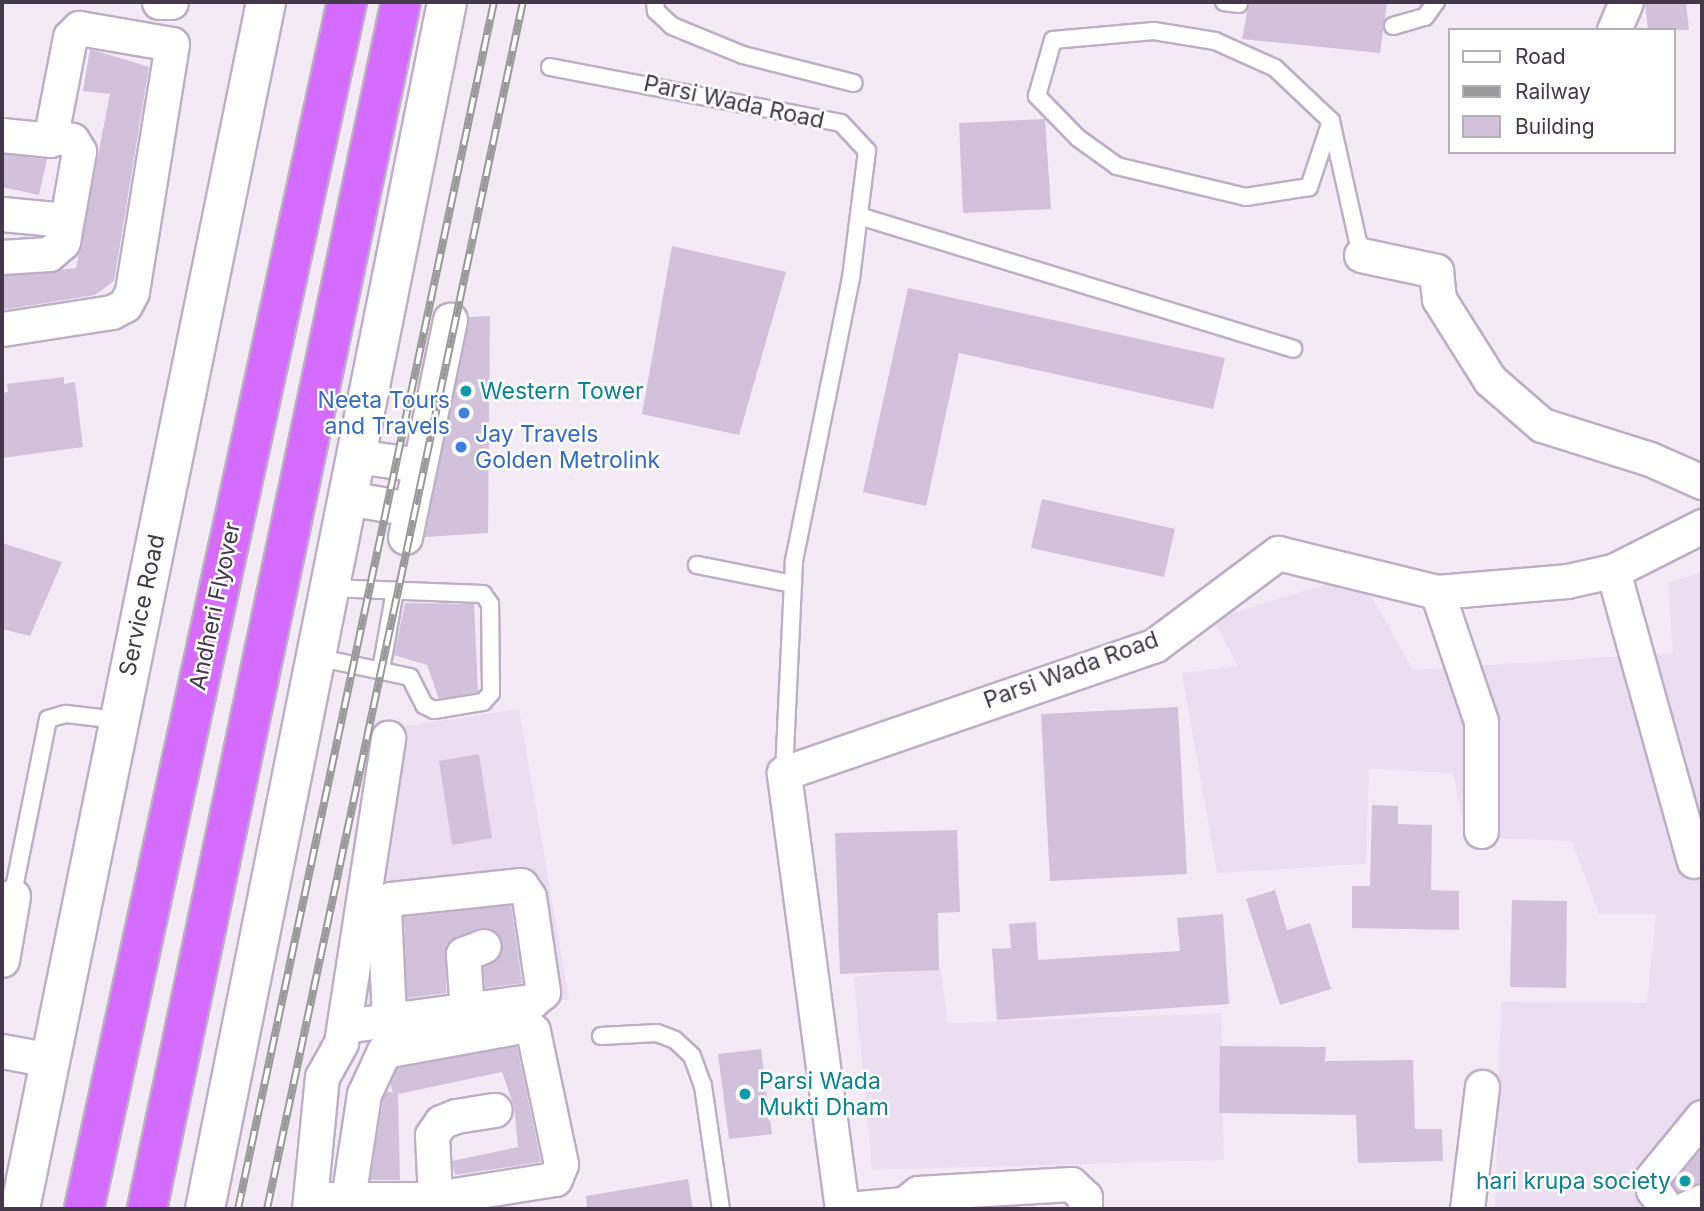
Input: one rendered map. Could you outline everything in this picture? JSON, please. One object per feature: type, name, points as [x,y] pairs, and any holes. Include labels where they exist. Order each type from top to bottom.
[{"type":"highway","name":"Andheri Flyover","points":[[84,1209],[347,2]]},
{"type":"highway","points":[[146,1209],[401,2]]},
{"type":"street","points":[[159,2],[171,2]]},
{"type":"street","name":"Service Road","points":[[20,1209],[267,2]]},
{"type":"street","points":[[205,1209],[447,2]]},
{"type":"street","points":[[1615,28],[1626,2]]},
{"type":"street","points":[[2,329],[112,312],[129,298],[172,44],[84,27],[73,31],[53,136]]},
{"type":"street","points":[[2,135],[40,142],[53,136],[72,140],[79,151],[58,251],[2,257]]},
{"type":"street","points":[[2,214],[66,220]]},
{"type":"street","points":[[1362,255],[1436,271],[1439,299],[1490,380],[1542,425],[1650,459],[1702,482]]},
{"type":"street","points":[[348,498],[407,523],[450,320]]},
{"type":"street","points":[[356,456],[419,465]]},
{"type":"street","name":"Parsi Wada Road","points":[[842,1209],[784,773],[1155,645],[1278,553],[1437,593],[1567,581],[1613,570],[1702,526]]},
{"type":"street","points":[[1613,570],[1694,861]]},
{"type":"street","points":[[1437,593],[1481,721],[1481,831]]},
{"type":"street","points":[[348,1199],[364,1094],[384,1051],[527,1025],[533,1031],[561,1164],[555,1179],[435,1198],[348,1199],[309,1204],[322,1077],[344,1026],[388,738]]},
{"type":"street","points":[[344,1026],[532,1001],[543,992],[529,897],[521,885],[391,899],[384,908],[389,1020]]},
{"type":"street","points":[[2,960],[14,889]]},
{"type":"street","points":[[467,1010],[463,954],[484,946]]},
{"type":"street","points":[[2,1051],[50,1060]]},
{"type":"street","points":[[1467,1209],[1482,1087]]},
{"type":"street","points":[[435,1198],[432,1135],[441,1122],[456,1116],[495,1110]]},
{"type":"street","points":[[1702,1117],[1652,1178],[1656,1204],[1702,1201]]},
{"type":"street","points":[[848,1209],[904,1206],[918,1194],[1072,1184],[1085,1197],[1085,1209]]},
{"type":"lane","points":[[655,2],[656,11],[672,26],[743,55],[854,83]]},
{"type":"lane","points":[[1393,26],[1425,17],[1436,2]]},
{"type":"lane","points":[[1331,121],[1308,187],[1246,197],[1117,166],[1078,138],[1037,96],[1053,40],[1154,31],[1215,41],[1275,68],[1331,121],[1362,255]]},
{"type":"lane","name":"Parsi Wada Road","points":[[550,67],[841,123],[867,152],[859,216],[793,584],[784,773]]},
{"type":"lane","points":[[859,216],[1293,349]]},
{"type":"lane","points":[[697,565],[793,584]]},
{"type":"lane","points":[[316,657],[410,677],[424,705],[434,710],[483,702],[491,693],[491,604],[483,594],[329,588]]},
{"type":"lane","points":[[381,670],[395,591]]},
{"type":"lane","points":[[14,889],[48,719],[66,714],[118,720]]},
{"type":"lane","points":[[601,1035],[657,1033],[675,1040],[692,1056],[703,1086],[721,1209]]},
{"type":"shaded area","points":[[1702,572],[1702,1209],[1495,1209],[1501,1002],[1647,1003],[1656,914],[1599,914],[1572,841],[1466,837],[1453,773],[1369,769],[1366,864],[1217,873],[1182,673],[1238,666],[1214,619],[1359,574],[1413,670],[1673,653],[1668,583]]},
{"type":"shaded area","points":[[519,709],[569,999],[358,1045],[405,726]]},
{"type":"shaded area","points":[[940,967],[948,1023],[1221,1013],[1224,1160],[872,1170],[854,977]]},
{"type":"building","points":[[1249,2],[1387,2],[1380,53],[1242,39]]},
{"type":"building","points":[[1645,2],[1686,2],[1689,30],[1648,28]]},
{"type":"building","points":[[90,49],[149,67],[114,281],[95,295],[2,310],[2,276],[76,268],[110,94],[83,91]]},
{"type":"building","points":[[1045,119],[1051,209],[963,213],[959,123]]},
{"type":"building","points":[[2,154],[47,159],[39,195],[2,187]]},
{"type":"building","points":[[672,246],[786,272],[739,435],[642,414]]},
{"type":"building","points":[[908,288],[1225,358],[1213,409],[959,353],[926,506],[863,492]]},
{"type":"building","name":"Western Tower","points":[[490,316],[488,533],[425,537],[469,317]]},
{"type":"building","points":[[64,377],[64,384],[75,382],[83,447],[2,458],[2,393],[8,392],[7,384]]},
{"type":"building","points":[[1042,499],[1175,529],[1164,577],[1031,548]]},
{"type":"building","points":[[2,543],[62,562],[30,636],[2,629]]},
{"type":"building","points":[[405,603],[474,604],[478,692],[439,699],[427,665],[394,655]]},
{"type":"building","points":[[1178,707],[1187,874],[1050,881],[1041,714]]},
{"type":"building","points":[[479,754],[492,838],[452,845],[439,761]]},
{"type":"building","points":[[1372,805],[1398,806],[1398,824],[1432,825],[1431,890],[1459,891],[1459,930],[1352,928],[1352,886],[1370,886]]},
{"type":"building","points":[[957,830],[960,912],[938,913],[939,970],[840,974],[835,833]]},
{"type":"building","points":[[1275,890],[1287,930],[1310,923],[1331,989],[1280,1005],[1246,899]]},
{"type":"building","points":[[1512,900],[1567,901],[1566,988],[1510,987]]},
{"type":"building","points":[[511,905],[522,983],[485,988],[483,967],[499,958],[502,940],[496,931],[478,928],[446,944],[446,993],[407,998],[404,917]]},
{"type":"building","points":[[1223,914],[1229,1004],[997,1020],[992,949],[1011,948],[1009,924],[1036,922],[1038,960],[1180,951],[1177,918]]},
{"type":"building","points":[[517,1046],[541,1162],[455,1175],[452,1161],[518,1147],[514,1106],[502,1072],[398,1094],[400,1180],[370,1180],[383,1100],[386,1091],[393,1093],[390,1083],[397,1068]]},
{"type":"building","points":[[1220,1046],[1326,1047],[1325,1061],[1413,1060],[1415,1129],[1442,1129],[1443,1161],[1358,1163],[1356,1115],[1219,1113]]},
{"type":"building","name":"Parsi Wada Mukti Dham","points":[[761,1049],[772,1134],[729,1139],[718,1054]]},
{"type":"building","points":[[1702,1149],[1702,1182],[1678,1191],[1672,1184]]},
{"type":"building","points":[[688,1179],[693,1209],[587,1209],[586,1196]]},
{"type":"railway","points":[[238,1209],[494,2]]},
{"type":"railway","points":[[267,1209],[523,2]]},
{"type":"place","name":"Western Tower","points":[[466,391]]},
{"type":"place","name":"Neeta Tours and Travels","points":[[464,413]]},
{"type":"place","name":"Jay Travels Golden Metrolink","points":[[461,447]]},
{"type":"place","name":"Parsi Wada Mukti Dham","points":[[745,1094]]},
{"type":"place","name":"hari krupa society","points":[[1685,1181]]}]
